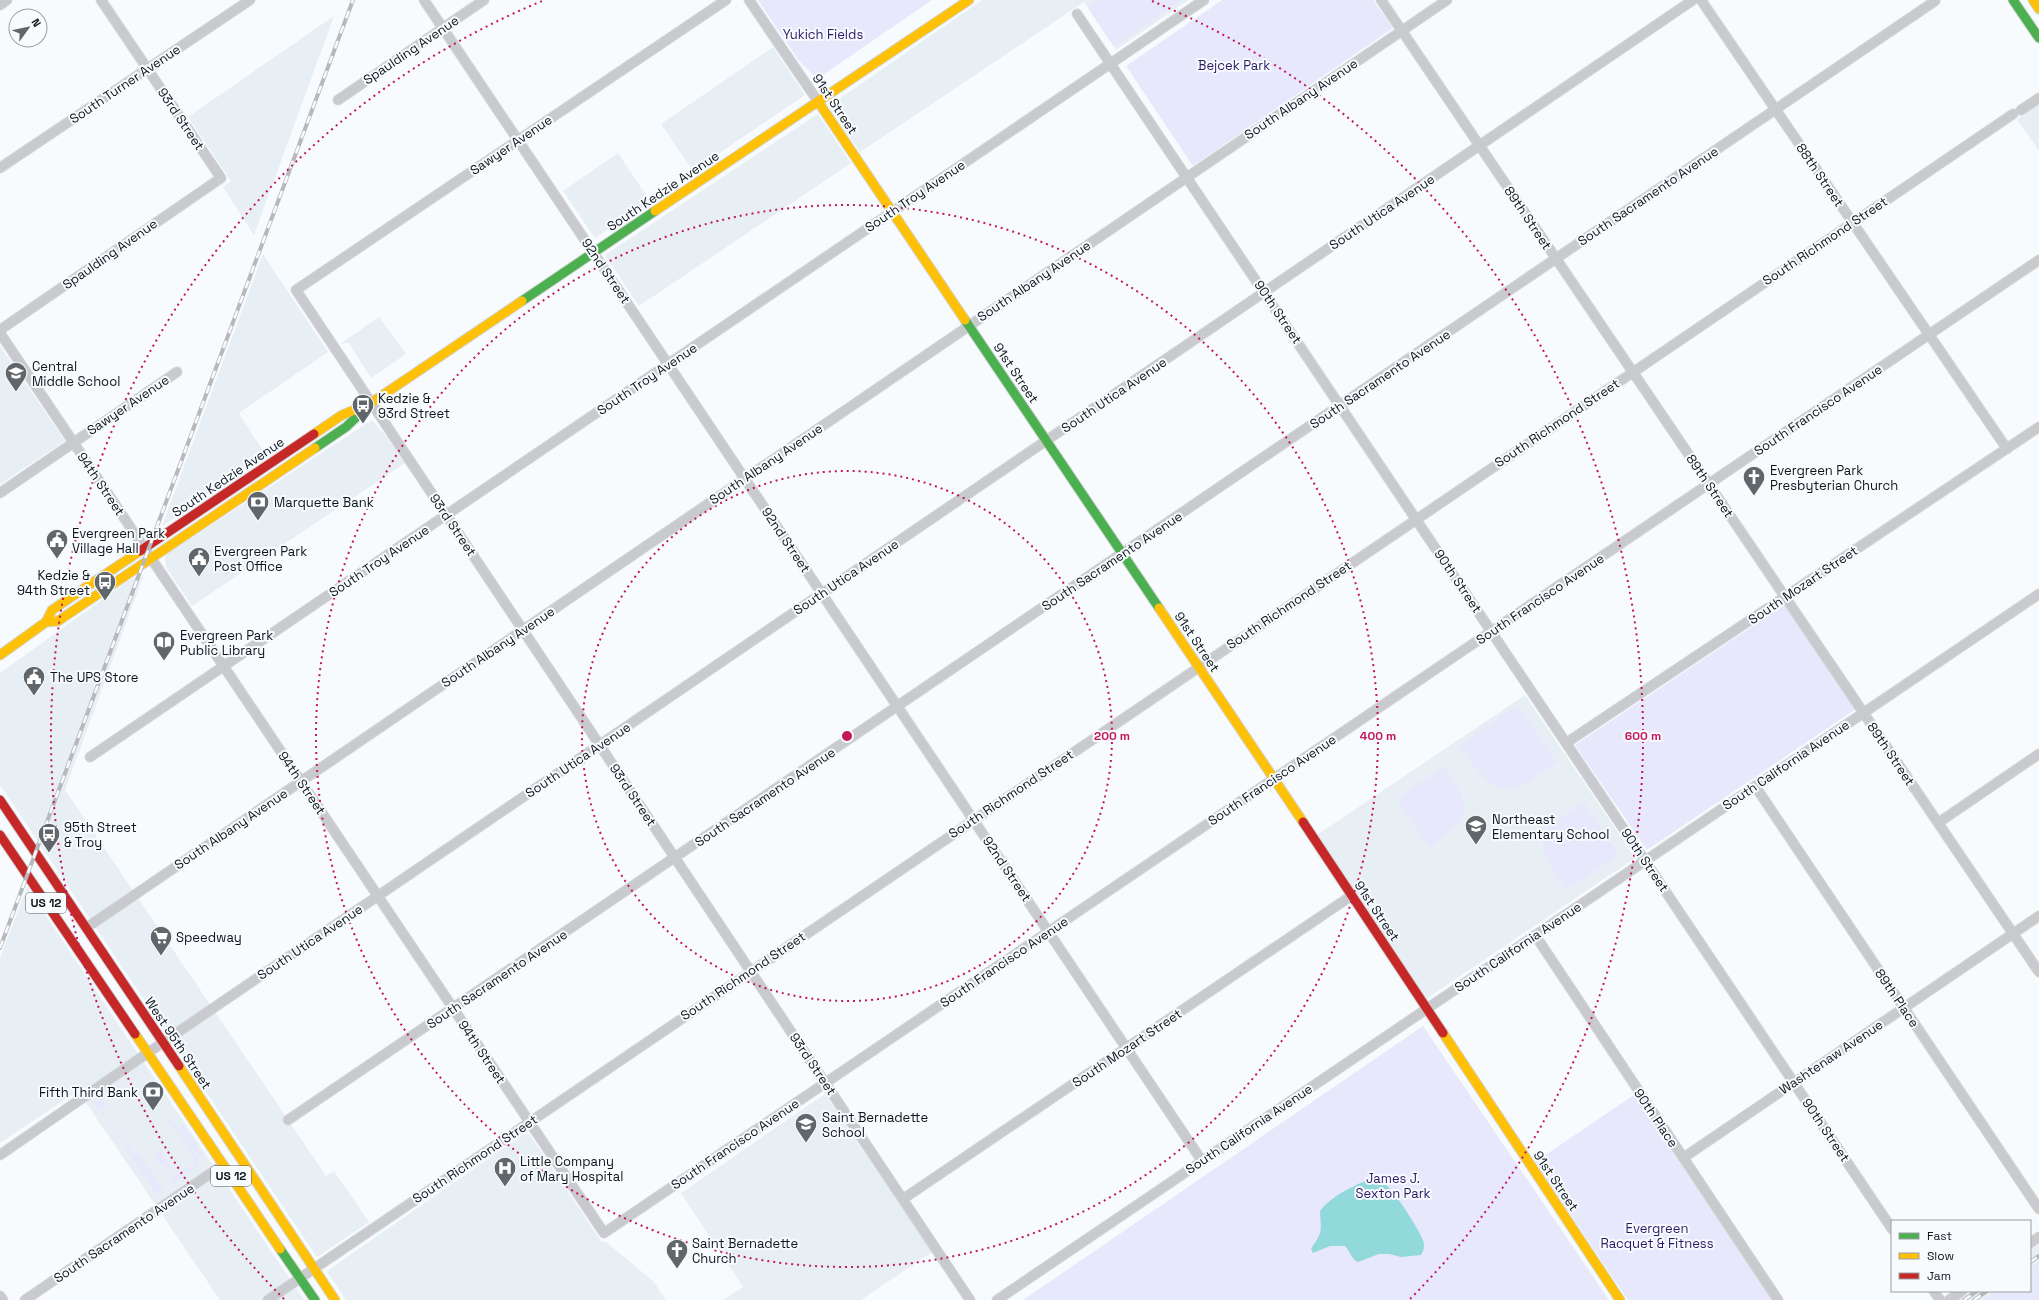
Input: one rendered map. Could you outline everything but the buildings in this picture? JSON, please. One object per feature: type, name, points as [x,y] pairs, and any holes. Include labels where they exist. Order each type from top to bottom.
[{"type":"main road","name":"South Kedzie Avenue","points":[[46,622],[58,621],[151,557],[346,428],[371,403],[819,103],[969,0]]},
{"type":"main road","points":[[2013,0],[2039,38]]},
{"type":"main road","points":[[2033,0],[2039,8]]},
{"type":"main road","name":"91st Street","points":[[819,103],[1274,779],[1620,1300]]},
{"type":"main road","name":"South Kedzie Avenue","points":[[0,654],[46,622],[52,610],[342,415],[371,403]]},
{"type":"main road","name":"West 95th Street","points":[[0,800],[335,1300]]},
{"type":"main road","name":"US 12","points":[[0,835],[314,1300]]},
{"type":"street","points":[[0,5],[7,0]]},
{"type":"street","name":"93rd Street","points":[[101,0],[220,178]]},
{"type":"street","name":"South Turner Avenue","points":[[0,168],[250,0]]},
{"type":"street","name":"92nd Street","points":[[424,0],[1202,1161]]},
{"type":"street","name":"Spaulding Avenue","points":[[338,100],[484,0]]},
{"type":"street","name":"Sawyer Avenue","points":[[296,290],[726,0]]},
{"type":"street","name":"91st Street","points":[[749,0],[819,103]]},
{"type":"street","name":"South Troy Avenue","points":[[90,757],[1204,0]]},
{"type":"street","name":"89th Street","points":[[1381,0],[2039,972]]},
{"type":"street","name":"South Albany Avenue","points":[[86,928],[1447,0]]},
{"type":"street","name":"South Utica Avenue","points":[[0,1155],[146,1053],[1693,0]]},
{"type":"street","name":"88th Street","points":[[1702,0],[2007,449]]},
{"type":"street","name":"South Sacramento Avenue","points":[[288,1120],[1935,1]]},
{"type":"street","name":"90th Street","points":[[1077,14],[1265,292],[1891,1228]]},
{"type":"street","name":"South Richmond Street","points":[[268,1300],[1416,519],[2039,98]]},
{"type":"street","name":"Spaulding Avenue","points":[[0,331],[220,178]]},
{"type":"street","name":"South Francisco Avenue","points":[[604,1233],[2039,260]]},
{"type":"street","name":"93rd Street","points":[[296,290],[970,1300]]},
{"type":"street","name":"94th Street","points":[[0,331],[604,1233]]},
{"type":"street","name":"Sawyer Avenue","points":[[0,493],[177,372]]},
{"type":"street","name":"South Mozart Street","points":[[1566,743],[2039,427]]},
{"type":"street","name":"South California Avenue","points":[[997,1300],[2039,594]]},
{"type":"street","points":[[1938,823],[2039,754]]},
{"type":"street","name":"89th Place","points":[[1756,786],[1903,1008],[2039,1209]]},
{"type":"street","name":"South Mozart Street","points":[[903,1200],[1351,896]]},
{"type":"street","name":"Washtenaw Avenue","points":[[1683,1158],[2039,916]]},
{"type":"street","name":"90th Place","points":[[1535,935],[1778,1300]]},
{"type":"street","name":"South Sacramento Avenue","points":[[25,1300],[223,1165]]},
{"type":"street","points":[[1949,1300],[1961,1292]]},
{"type":"street","points":[[0,1296],[3,1300]]},
{"type":"shaded area","points":[[982,0],[1188,0],[1116,50],[1084,2],[860,152],[829,106]]},
{"type":"shaded area","points":[[334,16],[254,235],[223,187],[231,181],[188,117]]},
{"type":"shaded area","points":[[773,47],[805,95],[693,171],[661,124]]},
{"type":"shaded area","points":[[2039,104],[2039,151],[2017,119]]},
{"type":"shaded area","points":[[818,114],[851,163],[639,306],[605,255]]},
{"type":"shaded area","points":[[618,153],[650,201],[595,238],[563,191]]},
{"type":"shaded area","points":[[263,254],[328,352],[239,413],[263,451],[195,505],[162,526]]},
{"type":"shaded area","points":[[379,317],[406,354],[371,378],[349,343],[340,344]]},
{"type":"shaded area","name":"Central Middle School","points":[[0,346],[65,441],[0,484]]},
{"type":"shaded area","points":[[372,420],[405,463],[192,606],[166,567],[165,557]]},
{"type":"shaded area","points":[[143,577],[65,790],[326,1176],[334,1171],[369,1222],[317,1257],[0,785],[0,673],[131,579]]},
{"type":"shaded area","name":"Northeast Elementary School","points":[[1525,695],[1635,858],[1426,999],[1317,835]]},
{"type":"shaded area","points":[[27,887],[304,1300],[220,1300],[78,1091],[0,1143],[0,958]]},
{"type":"shaded area","name":"Saint Bernadette School","points":[[825,1094],[932,1252],[861,1300],[723,1300],[743,1287],[681,1193]]},
{"type":"shaded area","name":"Little Company of Mary Hospital","points":[[524,1134],[530,1135],[601,1241],[606,1242],[653,1281],[666,1300],[346,1300],[327,1271]]},
{"type":"shaded area","points":[[2039,1244],[2039,1262],[2031,1267],[2031,1249]]},
{"type":"shaded area","points":[[1967,1292],[1994,1292],[1982,1300],[1955,1300]]},
{"type":"green space","name":"Yukich Fields","points":[[758,0],[932,0],[817,79],[799,61]]},
{"type":"green space","points":[[1096,0],[1181,0],[1114,47],[1087,6]]},
{"type":"green space","name":"Bejcek Park","points":[[1222,0],[1373,0],[1393,28],[1193,166],[1126,66]]},
{"type":"green space","points":[[1786,604],[1856,709],[1647,850],[1575,745]]},
{"type":"green space","points":[[1512,708],[1521,709],[1557,762],[1527,783],[1516,788],[1507,789],[1490,783],[1469,760],[1459,745]]},
{"type":"green space","points":[[1444,766],[1461,793],[1465,803],[1465,812],[1462,820],[1455,828],[1429,847],[1399,803],[1401,796]]},
{"type":"green space","points":[[1584,802],[1616,850],[1614,858],[1566,890],[1547,860],[1544,852],[1544,835],[1548,828],[1556,820]]},
{"type":"green space","name":"James J. Sexton Park","points":[[1423,1026],[1609,1300],[1023,1300]]},
{"type":"green space","points":[[144,1069],[149,1076],[143,1072],[117,1089],[117,1088]]},
{"type":"green space","name":"Evergreen Racquet & Fitness","points":[[1634,1095],[1772,1300],[1628,1300],[1535,1162]]},
{"type":"green space","points":[[102,1098],[107,1106],[101,1111],[126,1147],[131,1146],[130,1153],[136,1154],[137,1151],[163,1190],[156,1194],[95,1103]]},
{"type":"green space","points":[[172,1119],[195,1153],[200,1164],[173,1183],[172,1178],[192,1164],[195,1160],[174,1126],[167,1121]]},
{"type":"green space","points":[[182,1124],[204,1156],[199,1157],[180,1127]]},
{"type":"green space","points":[[159,1149],[171,1168],[168,1173],[164,1171],[167,1170],[166,1165],[160,1165],[154,1155]]},
{"type":"green space","points":[[2039,1262],[2039,1300],[1982,1300],[1994,1292],[2031,1292],[2031,1267]]},
{"type":"water","points":[[1377,1177],[1383,1181],[1396,1196],[1420,1233],[1424,1242],[1424,1248],[1421,1255],[1401,1257],[1389,1254],[1379,1254],[1358,1262],[1354,1259],[1345,1246],[1330,1246],[1313,1253],[1311,1249],[1318,1239],[1320,1232],[1320,1211],[1325,1205],[1346,1190]]},
{"type":"railway","points":[[0,948],[353,0]]},
{"type":"railway","points":[[2031,1261],[2039,1256]]},
{"type":"railway","points":[[1964,1300],[1976,1292]]},
{"type":"railway","points":[[1974,1300],[1986,1292]]},
{"type":"traffic: fast","points":[[2013,0],[2039,38]]},
{"type":"traffic: fast","points":[[522,301],[655,211]]},
{"type":"traffic: fast","points":[[965,320],[1159,608]]},
{"type":"traffic: fast","points":[[315,448],[346,427],[366,408]]},
{"type":"traffic: fast","points":[[280,1249],[315,1300]]},
{"type":"traffic: slow","points":[[655,211],[969,0]]},
{"type":"traffic: slow","points":[[2033,0],[2039,9]]},
{"type":"traffic: slow","points":[[819,103],[965,320]]},
{"type":"traffic: slow","points":[[314,434],[342,415],[371,403],[522,301]]},
{"type":"traffic: slow","points":[[46,622],[58,621],[315,448]]},
{"type":"traffic: slow","points":[[0,655],[46,622],[52,610],[140,551]]},
{"type":"traffic: slow","points":[[1159,608],[1303,822]]},
{"type":"traffic: slow","points":[[1443,1033],[1620,1300]]},
{"type":"traffic: slow","points":[[135,1034],[280,1249]]},
{"type":"traffic: slow","points":[[179,1066],[335,1300]]},
{"type":"traffic: jam","points":[[140,551],[314,434]]},
{"type":"traffic: jam","points":[[0,800],[179,1066]]},
{"type":"traffic: jam","points":[[1303,822],[1443,1033]]},
{"type":"traffic: jam","points":[[0,835],[135,1034]]},
{"type":"place","name":"Central Middle School","points":[[16,392]]},
{"type":"place","name":"Kedzie & 93rd Street","points":[[363,424]]},
{"type":"place","name":"Evergreen Park Presbyterian Church","points":[[1754,496]]},
{"type":"place","name":"Marquette Bank","points":[[258,522]]},
{"type":"place","name":"Evergreen Park Village Hall","points":[[57,560]]},
{"type":"place","name":"Evergreen Park Post Office","points":[[199,578]]},
{"type":"place","name":"Kedzie & 94th Street","points":[[105,602]]},
{"type":"place","name":"Evergreen Park Public Library","points":[[164,662]]},
{"type":"place","name":"The UPS Store","points":[[34,696]]},
{"type":"place","name":"Northeast Elementary School","points":[[1476,846]]},
{"type":"place","name":"95th Street & Troy","points":[[49,854]]},
{"type":"place","name":"Speedway","points":[[161,956]]},
{"type":"place","name":"Fifth Third Bank","points":[[153,1112]]},
{"type":"place","name":"Saint Bernadette School","points":[[806,1144]]},
{"type":"place","name":"Little Company of Mary Hospital","points":[[505,1188]]},
{"type":"place","name":"Saint Bernadette Church","points":[[677,1270]]}]
